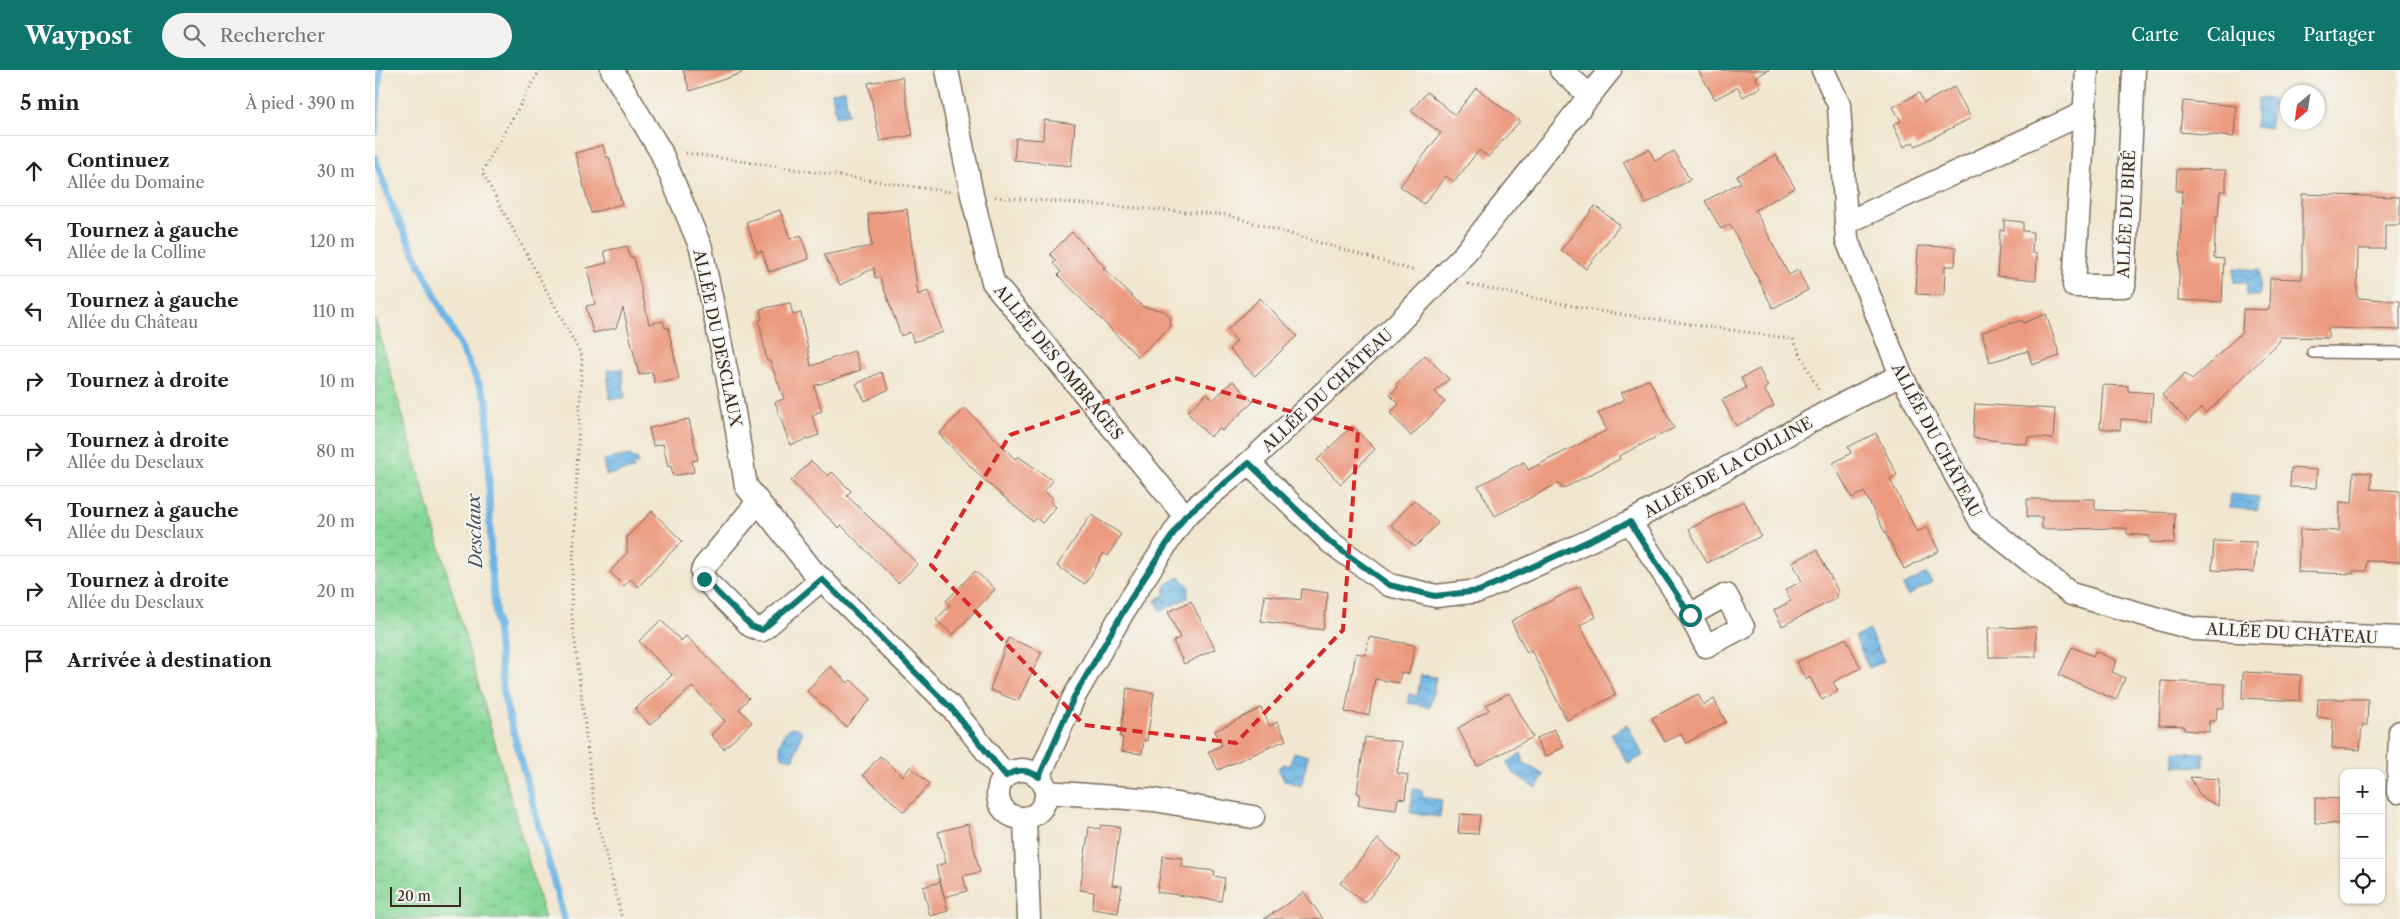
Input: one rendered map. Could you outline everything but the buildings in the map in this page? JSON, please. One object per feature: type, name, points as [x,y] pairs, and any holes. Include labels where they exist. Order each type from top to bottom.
[{"type":"street","name":"ALLÉE DU DESCLAUX","points":[[612,70],[661,152],[701,248],[731,394],[746,486],[813,570],[951,708],[1006,776]]},
{"type":"street","name":"ALLÉE DES OMBRAGES","points":[[947,70],[972,195],[993,282],[1185,516]]},
{"type":"street","points":[[1561,70],[1589,95]]},
{"type":"street","name":"ALLÉE DU CHÂTEAU","points":[[1043,784],[1074,697],[1130,600],[1185,516],[1249,463],[1397,324],[1467,251],[1610,70]]},
{"type":"street","name":"ALLÉE DU CHÂTEAU","points":[[1823,70],[1839,105],[1847,240],[1901,375],[1981,522],[2071,594],[2194,629],[2400,638]]},
{"type":"street","name":"ALLÉE DU BIRÉ","points":[[2087,70],[2074,286],[2124,286],[2133,70]]},
{"type":"street","points":[[1846,223],[2084,112]]},
{"type":"street","name":"ALLÉE DE LA COLLINE","points":[[1249,463],[1330,542],[1389,585],[1435,596],[1479,591],[1630,522],[1829,412],[1901,375]]},
{"type":"street","points":[[758,502],[704,568],[702,572],[704,579],[751,626],[762,630],[822,579]]},
{"type":"street","points":[[1630,522],[1690,615]]},
{"type":"street","points":[[2398,792],[2400,732]]},
{"type":"street","points":[[1043,784],[1043,807],[1039,813],[1025,819],[1010,816],[1000,804],[998,789],[1006,776],[1012,772],[1026,770],[1043,784],[1253,817]]},
{"type":"street","points":[[1025,819],[1029,919]]},
{"type":"lane","points":[[2313,352],[2400,353]]},
{"type":"path","points":[[540,70],[482,172],[582,356],[571,607],[595,812],[622,919]]},
{"type":"path","points":[[661,152],[700,154],[972,195],[1227,216],[1441,278],[1592,310],[1793,339],[1829,412]]},
{"type":"highlighted area","points":[[1175,378],[1358,431],[1343,630],[1236,743],[1084,725],[931,565],[1010,435]]},
{"type":"green space","points":[[375,318],[545,919],[375,919]]},
{"type":"water","points":[[845,90],[848,115],[836,117],[832,92]]},
{"type":"water","points":[[2258,98],[2273,99],[2270,128],[2255,127]]},
{"type":"water","points":[[2234,268],[2260,270],[2259,296],[2246,296],[2247,282],[2234,282]]},
{"type":"water","points":[[622,369],[625,398],[610,399],[607,370]]},
{"type":"water","points":[[631,455],[632,459],[637,458],[638,464],[633,465],[634,469],[606,475],[603,460]]},
{"type":"water","points":[[2231,494],[2259,497],[2258,510],[2229,508]]},
{"type":"water","points":[[1926,573],[1932,582],[1908,596],[1903,586]]},
{"type":"water","points":[[1180,577],[1189,586],[1188,598],[1161,611],[1155,600],[1165,595],[1165,585]]},
{"type":"water","points":[[1869,630],[1884,661],[1869,668],[1855,637]]},
{"type":"water","points":[[1421,675],[1436,677],[1430,707],[1408,703],[1409,694],[1417,696]]},
{"type":"water","points":[[1627,725],[1644,755],[1628,764],[1611,734]]},
{"type":"water","points":[[796,727],[802,732],[794,759],[782,757],[780,749],[782,737],[790,728]]},
{"type":"water","points":[[1294,752],[1308,756],[1301,786],[1284,780],[1278,768],[1284,764],[1289,766]]},
{"type":"water","points":[[2174,752],[2204,753],[2204,767],[2174,766]]},
{"type":"water","points":[[1521,753],[1524,763],[1544,775],[1536,788],[1512,772],[1507,763]]},
{"type":"water","points":[[1413,789],[1422,790],[1422,797],[1442,800],[1440,817],[1410,813]]},
{"type":"waterway","name":"Desclaux","points":[[375,132],[380,70]]},
{"type":"waterway","name":"Desclaux","points":[[375,158],[394,212],[487,400],[491,566],[504,697],[564,919]]},
{"type":"route","points":[[704,579],[754,629],[762,630],[822,579],[951,708],[1006,776],[1012,772],[1026,770],[1039,777],[1074,697],[1130,600],[1185,516],[1249,463],[1330,542],[1389,585],[1435,596],[1479,591],[1630,522],[1690,615]]}]
